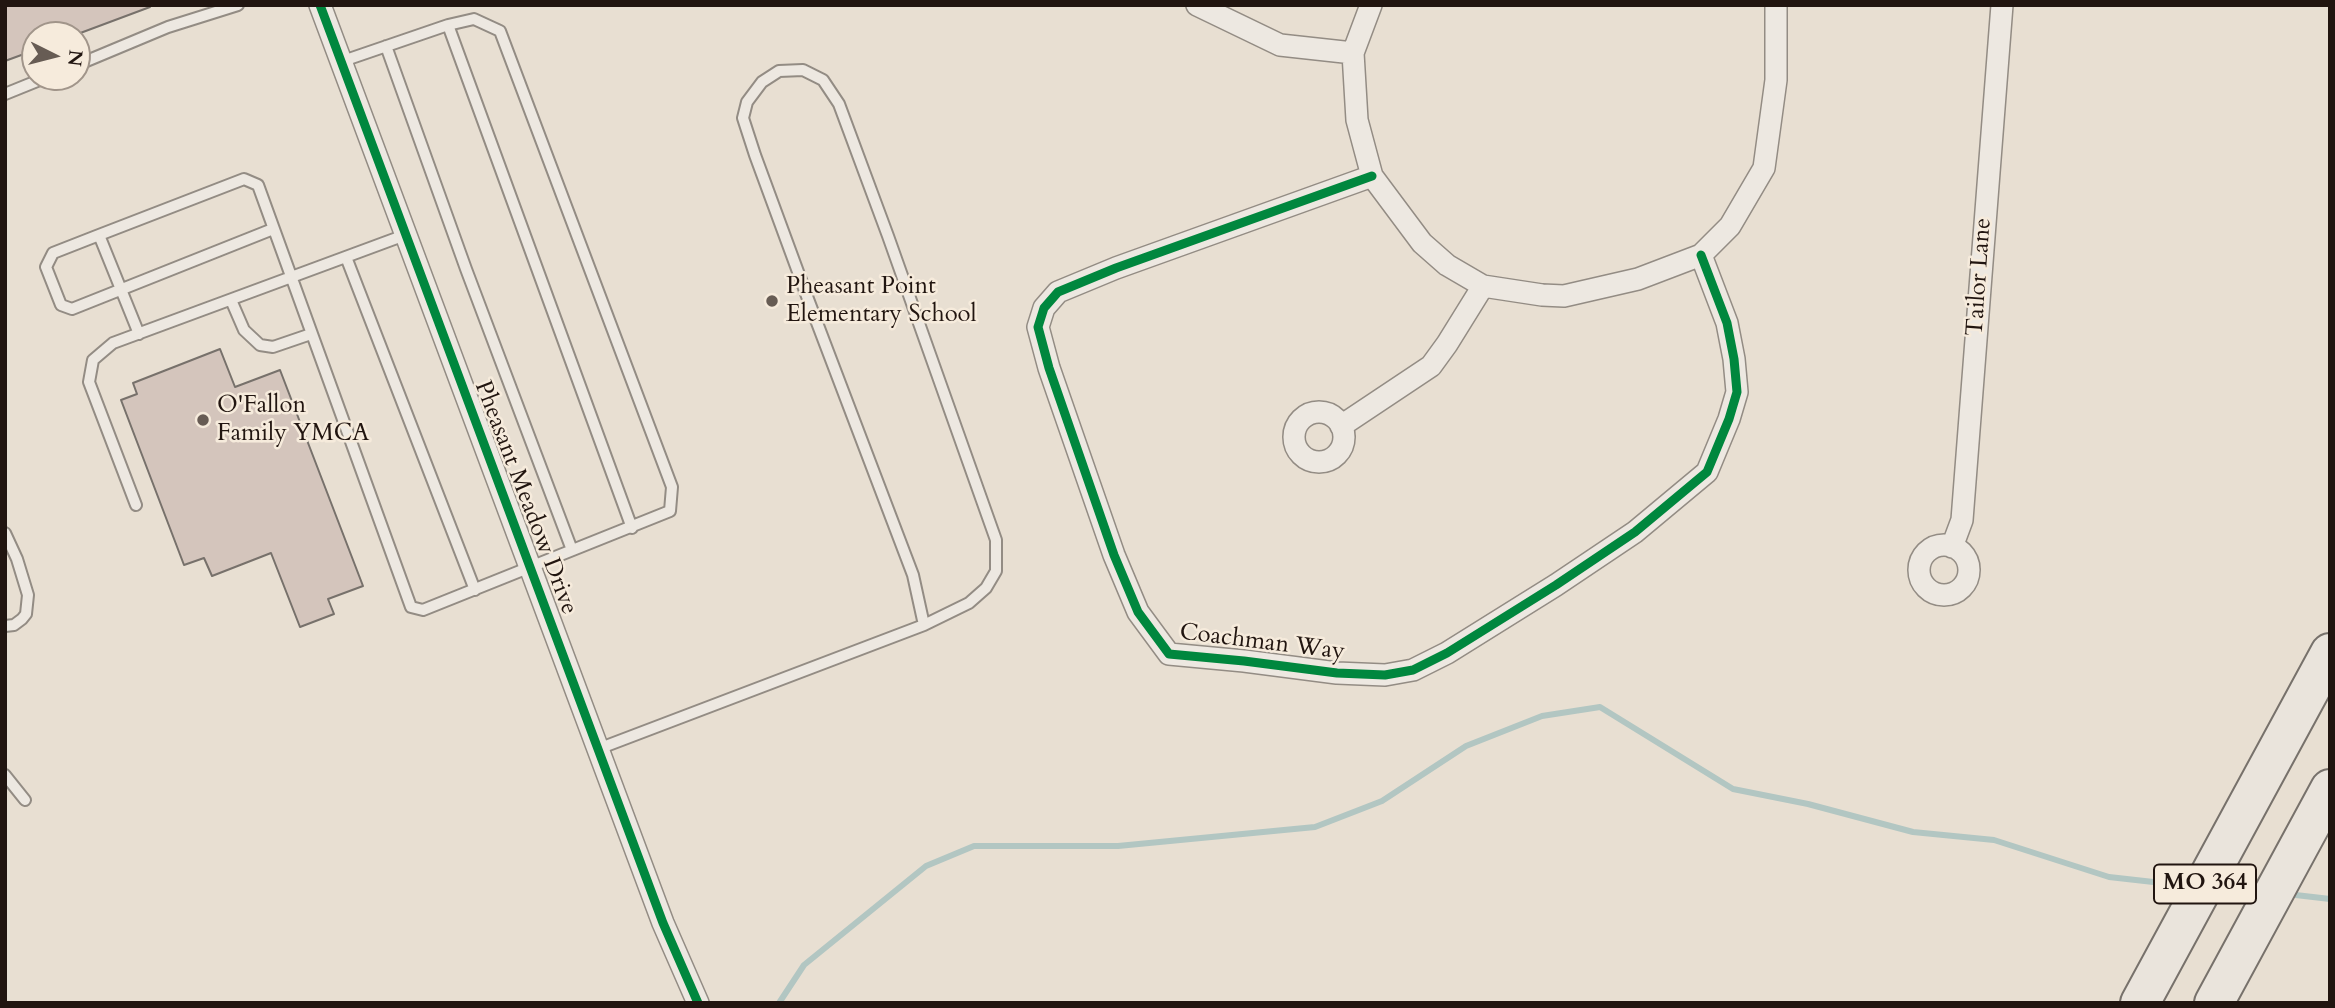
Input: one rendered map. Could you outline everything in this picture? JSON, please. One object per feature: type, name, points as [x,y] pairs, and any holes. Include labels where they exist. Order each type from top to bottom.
[{"type":"highway","name":"MO 364","points":[[2140,1003],[2330,653]]},
{"type":"highway","name":"MO 364","points":[[2214,1003],[2330,789]]},
{"type":"street","name":"Pheasant Meadow Drive","points":[[320,5],[663,923],[698,1003]]},
{"type":"street","points":[[1197,5],[1280,45],[1353,52]]},
{"type":"street","points":[[1371,5],[1353,52],[1357,120],[1372,176],[1433,254],[1483,286],[1564,296],[1638,279],[1701,256],[1730,226],[1764,168],[1776,80],[1776,5]]},
{"type":"street","name":"Tailor Lane","points":[[1952,547],[1962,520],[2002,5]]},
{"type":"street","name":"Coachman Way","points":[[1372,176],[1116,268],[1058,292],[1044,309],[1038,327],[1049,368],[1110,543],[1138,612],[1168,654],[1337,673],[1385,675],[1413,670],[1447,653],[1635,532],[1707,472],[1737,393],[1727,323],[1701,256]]},
{"type":"street","points":[[1341,426],[1430,366],[1483,286]]},
{"type":"lane","points":[[91,59],[168,27],[238,5]]},
{"type":"lane","points":[[273,229],[72,309],[61,305],[46,267],[53,253],[244,178],[258,186],[411,607],[423,611],[670,512],[672,487],[500,31],[474,19],[448,25],[340,62]]},
{"type":"lane","points":[[448,25],[632,528]]},
{"type":"lane","points":[[386,46],[466,269],[572,550]]},
{"type":"lane","points":[[598,749],[924,625],[969,603],[986,588],[996,571],[996,540],[839,104],[823,80],[803,70],[779,71],[762,82],[747,102],[743,118],[808,299],[913,575],[924,625]]},
{"type":"lane","points":[[100,235],[139,334]]},
{"type":"lane","points":[[136,505],[89,382],[93,360],[113,343],[405,235]]},
{"type":"lane","points":[[346,257],[475,590]]},
{"type":"lane","points":[[231,300],[244,330],[260,345],[273,347],[311,334]]},
{"type":"lane","points":[[5,533],[17,559],[28,595],[26,614],[14,625],[5,626]]},
{"type":"lane","points":[[5,775],[25,800]]},
{"type":"building","points":[[5,5],[150,5],[91,29],[91,21],[21,21],[21,55],[5,61]]},
{"type":"building","points":[[220,349],[235,387],[280,370],[363,586],[328,599],[334,614],[300,627],[271,553],[212,576],[204,558],[184,565],[121,400],[137,394],[133,383]]},
{"type":"waterway","points":[[779,1003],[804,965],[926,866],[974,846],[1118,846],[1315,827],[1382,801],[1466,746],[1542,716],[1600,707],[1733,789],[1808,804],[1913,832],[1994,840],[2109,877],[2189,886]]},
{"type":"waterway","points":[[2217,888],[2258,892]]},
{"type":"waterway","points":[[2287,894],[2330,899]]},
{"type":"cycle path","points":[[320,5],[663,923],[698,1003]]},
{"type":"cycle path","points":[[1372,176],[1116,268],[1058,292],[1044,308],[1038,327],[1049,368],[1114,555],[1138,612],[1169,654],[1337,673],[1385,675],[1413,670],[1447,653],[1635,532],[1707,472],[1737,392],[1727,323],[1701,255]]},
{"type":"place","name":"Pheasant Point Elementary School","points":[[772,301]]},
{"type":"place","name":"O'Fallon Family YMCA","points":[[203,420]]}]
